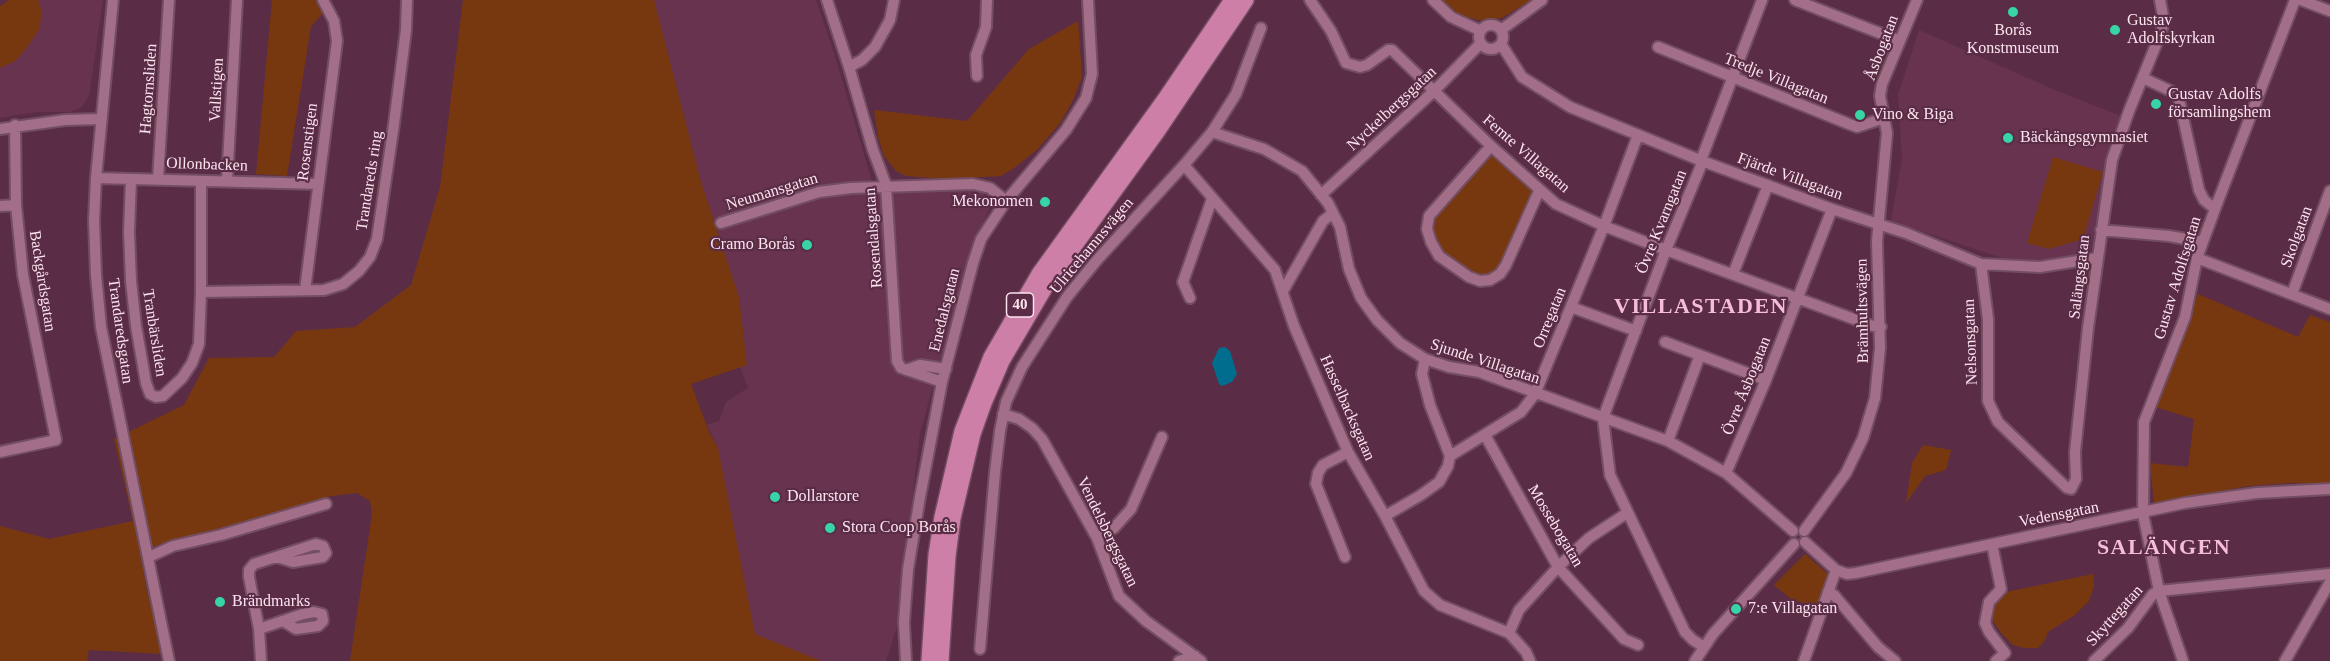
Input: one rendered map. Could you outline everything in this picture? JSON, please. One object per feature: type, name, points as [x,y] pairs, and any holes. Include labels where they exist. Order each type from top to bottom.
[{"type":"highway","name":"40","points":[[929,661],[935,574],[942,517],[962,431],[991,357],[1039,274],[1153,116],[1232,0]]},
{"type":"highway","name":"40","points":[[941,661],[948,556],[953,518],[973,434],[1002,361],[1048,281],[1164,122],[1246,0]]},
{"type":"street","name":"Trandaredsgatan","points":[[113,0],[100,119],[94,220],[101,327],[169,661]]},
{"type":"street","name":"Hagtornsliden","points":[[158,179],[169,0]]},
{"type":"street","name":"Vallstigen","points":[[227,181],[237,0]]},
{"type":"street","name":"Rosenstigen","points":[[305,290],[337,41],[334,21],[323,0]]},
{"type":"street","name":"Trandareds ring","points":[[201,292],[324,290],[343,284],[359,271],[370,257],[377,240],[406,30],[407,0]]},
{"type":"street","name":"Rosendalsgatan","points":[[827,0],[886,185],[897,361],[901,368],[906,370]]},
{"type":"street","points":[[849,67],[862,60],[875,47],[890,20],[894,0]]},
{"type":"street","points":[[976,76],[976,56],[986,27],[987,0]]},
{"type":"street","name":"Enedalsgatan","points":[[906,661],[904,622],[908,569],[920,497],[942,382],[976,255],[981,239],[1006,201],[1066,130],[1086,98],[1092,74],[1088,0]]},
{"type":"street","name":"Femte Villagatan","points":[[1310,0],[1331,31],[1346,63],[1360,67],[1367,65],[1388,50],[1392,50],[1491,146],[1556,204],[1666,250],[1881,327]]},
{"type":"street","points":[[1433,0],[1451,17],[1481,37],[1490,49],[1501,44],[1503,37],[1501,30]]},
{"type":"street","points":[[1501,30],[1542,0]]},
{"type":"street","name":"Övre Kvarngatan","points":[[1704,647],[1686,632],[1627,513],[1607,465],[1603,418],[1762,0]]},
{"type":"street","points":[[1795,0],[1900,41]]},
{"type":"street","name":"Åsbogatan","points":[[1883,113],[1880,96],[1882,84],[1917,0]]},
{"type":"street","points":[[2143,78],[2162,30],[2163,16],[2160,0]]},
{"type":"street","points":[[2216,209],[2295,0]]},
{"type":"street","points":[[2301,0],[2330,11]]},
{"type":"street","points":[[1481,37],[1491,26],[1501,30]]},
{"type":"street","name":"Ulricehamnsvägen","points":[[980,648],[1003,414],[1022,367],[1067,297],[1112,243],[1212,132],[1236,94],[1261,28]]},
{"type":"street","name":"Nyckelbergsgatan","points":[[1321,195],[1434,91],[1481,37]]},
{"type":"street","name":"Fjärde Villagatan","points":[[1501,44],[1516,69],[1531,84],[1570,107],[1702,160],[1981,264],[2040,267],[2097,258]]},
{"type":"street","name":"Tredje Villagatan","points":[[1658,47],[1849,124],[1857,126],[1883,113]]},
{"type":"street","name":"Gustav Adolfsgatan","points":[[2143,78],[2173,92],[2179,99],[2199,190],[2204,200],[2216,209],[2198,258],[2185,317],[2144,422],[2143,514],[2159,591],[2183,661]]},
{"type":"street","name":"Salängsgatan","points":[[2073,485],[2076,479],[2075,452],[2097,258],[2112,160],[2143,78]]},
{"type":"street","name":"Brämhultsvägen","points":[[1695,661],[1704,647],[1799,537],[1846,473],[1863,438],[1875,398],[1881,327],[1876,241],[1887,132],[1883,113]]},
{"type":"street","points":[[0,129],[15,125],[65,120],[100,119]]},
{"type":"street","name":"Backgårdsgatan","points":[[0,452],[56,440],[23,275],[16,205],[15,125]]},
{"type":"street","name":"Sjunde Villagatan","points":[[1212,132],[1243,141],[1284,159],[1302,171],[1321,195],[1340,227],[1349,269],[1361,298],[1392,336],[1425,359],[1449,368],[1479,372],[1668,441],[1726,473],[1799,537]]},
{"type":"street","name":"Orregatan","points":[[1450,456],[1521,411],[1535,393],[1604,226],[1638,135]]},
{"type":"street","points":[[1491,146],[1429,216],[1427,229],[1439,256],[1469,277],[1480,281],[1490,280],[1500,274],[1539,191]]},
{"type":"street","name":"Hasselbacksgatan","points":[[1184,165],[1275,270],[1294,326],[1348,452],[1424,591],[1440,605],[1509,633],[1526,652],[1530,661]]},
{"type":"street","name":"Ollonbacken","points":[[96,178],[318,184]]},
{"type":"street","name":"Tranbärsliden","points":[[131,179],[129,232],[131,281],[146,383],[153,396],[163,396],[172,389],[192,363],[200,337],[201,181]]},
{"type":"street","name":"Neumansgatan","points":[[721,223],[819,192],[886,185],[973,184],[990,188],[1006,201]]},
{"type":"street","points":[[1733,274],[1768,185]]},
{"type":"street","name":"Skolgatan","points":[[2292,294],[2325,220],[2330,191]]},
{"type":"street","points":[[1190,298],[1183,282],[1212,198]]},
{"type":"street","points":[[0,206],[16,205]]},
{"type":"street","name":"Övre Åsbogatan","points":[[1726,473],[1766,380],[1832,209]]},
{"type":"street","points":[[1283,291],[1323,221],[1333,213]]},
{"type":"street","points":[[2101,230],[2169,236],[2203,242]]},
{"type":"street","points":[[2198,258],[2330,309]]},
{"type":"street","name":"Nelsonsgatan","points":[[1981,264],[1988,319],[1988,401],[1998,422],[2067,488],[2071,489],[2073,485]]},
{"type":"street","points":[[1571,307],[1636,331]]},
{"type":"street","points":[[1665,342],[1766,380]]},
{"type":"street","points":[[1668,441],[1700,355]]},
{"type":"street","points":[[1385,516],[1439,482],[1445,474],[1450,456],[1430,405],[1422,374],[1425,359]]},
{"type":"street","points":[[906,370],[921,365],[946,369]]},
{"type":"street","points":[[906,370],[942,382]]},
{"type":"street","name":"Vendelsbergsgatan","points":[[1003,414],[1019,419],[1032,428],[1042,440],[1097,538],[1119,596],[1146,621],[1198,659]]},
{"type":"street","name":"Mossebogatan","points":[[1485,435],[1558,567],[1623,639],[1638,645]]},
{"type":"street","points":[[1097,538],[1114,528],[1131,509],[1162,436]]},
{"type":"street","points":[[1346,557],[1316,484],[1318,473],[1323,465],[1348,452]]},
{"type":"street","name":"Vedensgatan","points":[[1836,570],[1856,573],[2143,514],[2185,503],[2236,495],[2330,489]]},
{"type":"street","points":[[149,557],[173,546],[221,535],[326,504]]},
{"type":"street","points":[[1509,633],[1520,609],[1558,567],[1589,538],[1627,513]]},
{"type":"street","points":[[1799,537],[1836,570],[1804,661]]},
{"type":"street","points":[[1992,544],[2001,589],[1989,602],[1985,623],[1989,632],[2005,652],[1996,661]]},
{"type":"street","points":[[261,661],[259,629],[249,570],[254,564],[277,557]]},
{"type":"street","points":[[2159,591],[2330,574]]},
{"type":"street","points":[[2285,661],[2330,582]]},
{"type":"street","name":"Skyttegatan","points":[[2094,661],[2128,628],[2153,594],[2159,591]]},
{"type":"street","points":[[1828,592],[1834,595],[1878,646],[1895,661]]},
{"type":"street","points":[[259,629],[283,621]]},
{"type":"street","points":[[1179,661],[1198,659]]},
{"type":"shaded area","points":[[9,0],[38,0],[42,12],[39,30],[25,50],[15,61],[0,68],[0,6]]},
{"type":"shaded area","points":[[38,0],[103,0],[89,96],[82,107],[70,112],[36,112],[0,118],[0,68],[15,61],[25,50],[42,12]]},
{"type":"shaded area","points":[[272,0],[316,0],[324,12],[311,26],[287,176],[256,174]]},
{"type":"shaded area","points":[[463,0],[654,0],[701,182],[739,297],[747,365],[691,384],[709,432],[718,448],[755,634],[821,661],[350,661],[372,514],[370,501],[357,493],[331,496],[282,512],[163,543],[140,552],[147,592],[163,654],[89,650],[87,661],[0,661],[0,526],[49,539],[133,521],[114,439],[184,405],[209,358],[274,357],[296,331],[355,327],[411,285],[440,187]]},
{"type":"shaded area","points":[[654,0],[816,0],[835,56],[871,178],[871,186],[970,190],[982,192],[988,199],[990,208],[973,244],[920,433],[897,626],[886,661],[817,661],[755,634],[718,448],[707,425],[719,421],[726,402],[748,388],[740,367],[747,365],[739,297],[701,182]]},
{"type":"shaded area","points":[[1441,0],[1531,0],[1502,18],[1484,21],[1461,16]]},
{"type":"shaded area","points":[[1078,21],[1082,77],[1073,100],[1061,122],[1038,149],[1014,168],[1001,176],[945,179],[906,176],[896,171],[884,156],[878,137],[874,110],[967,121],[1029,49]]},
{"type":"shaded area","name":"Bäckängsgymnasiet","points":[[1919,30],[2055,90],[2121,116],[2107,164],[2091,251],[2056,262],[2017,263],[1891,221],[1902,159],[1898,95]]},
{"type":"shaded area","points":[[1490,152],[1534,194],[1504,263],[1489,277],[1480,278],[1441,254],[1430,229],[1432,217]]},
{"type":"shaded area","points":[[2053,157],[2103,172],[2083,239],[2049,249],[2027,243]]},
{"type":"shaded area","points":[[2198,294],[2298,337],[2310,315],[2330,322],[2330,484],[2290,483],[2248,486],[2154,504],[2150,463],[2188,467],[2194,419],[2155,407]]},
{"type":"shaded area","points":[[1923,445],[1951,450],[1946,470],[1925,476],[1906,503],[1912,463]]},
{"type":"shaded area","points":[[1805,554],[1828,574],[1816,607],[1791,599],[1774,585]]},
{"type":"shaded area","points":[[2093,574],[2094,586],[2089,601],[2075,615],[2048,632],[2038,648],[2013,645],[1993,621],[1991,612],[1995,602],[2006,592]]},
{"type":"water","points":[[1225,347],[1230,351],[1237,374],[1232,382],[1222,386],[1219,384],[1212,363],[1219,348]]},
{"type":"place","name":"Borås Konstmuseum","points":[[2013,12]]},
{"type":"place","name":"Gustav Adolfskyrkan","points":[[2115,30]]},
{"type":"place","name":"Gustav Adolfs församlingshem","points":[[2156,104]]},
{"type":"place","name":"Vino & Biga","points":[[1860,115]]},
{"type":"place","name":"Bäckängsgymnasiet","points":[[2008,138]]},
{"type":"place","name":"Mekonomen","points":[[1045,202]]},
{"type":"place","name":"Cramo Borås","points":[[807,245]]},
{"type":"place","name":"Dollarstore","points":[[775,497]]},
{"type":"place","name":"Stora Coop Borås","points":[[830,528]]},
{"type":"place","name":"Brändmarks","points":[[220,602]]},
{"type":"place","name":"7:e Villagatan","points":[[1736,609]]},
{"type":"district","name":"VILLASTADEN","points":[[1701,307]]},
{"type":"district","name":"SALÄNGEN","points":[[2164,548]]}]
